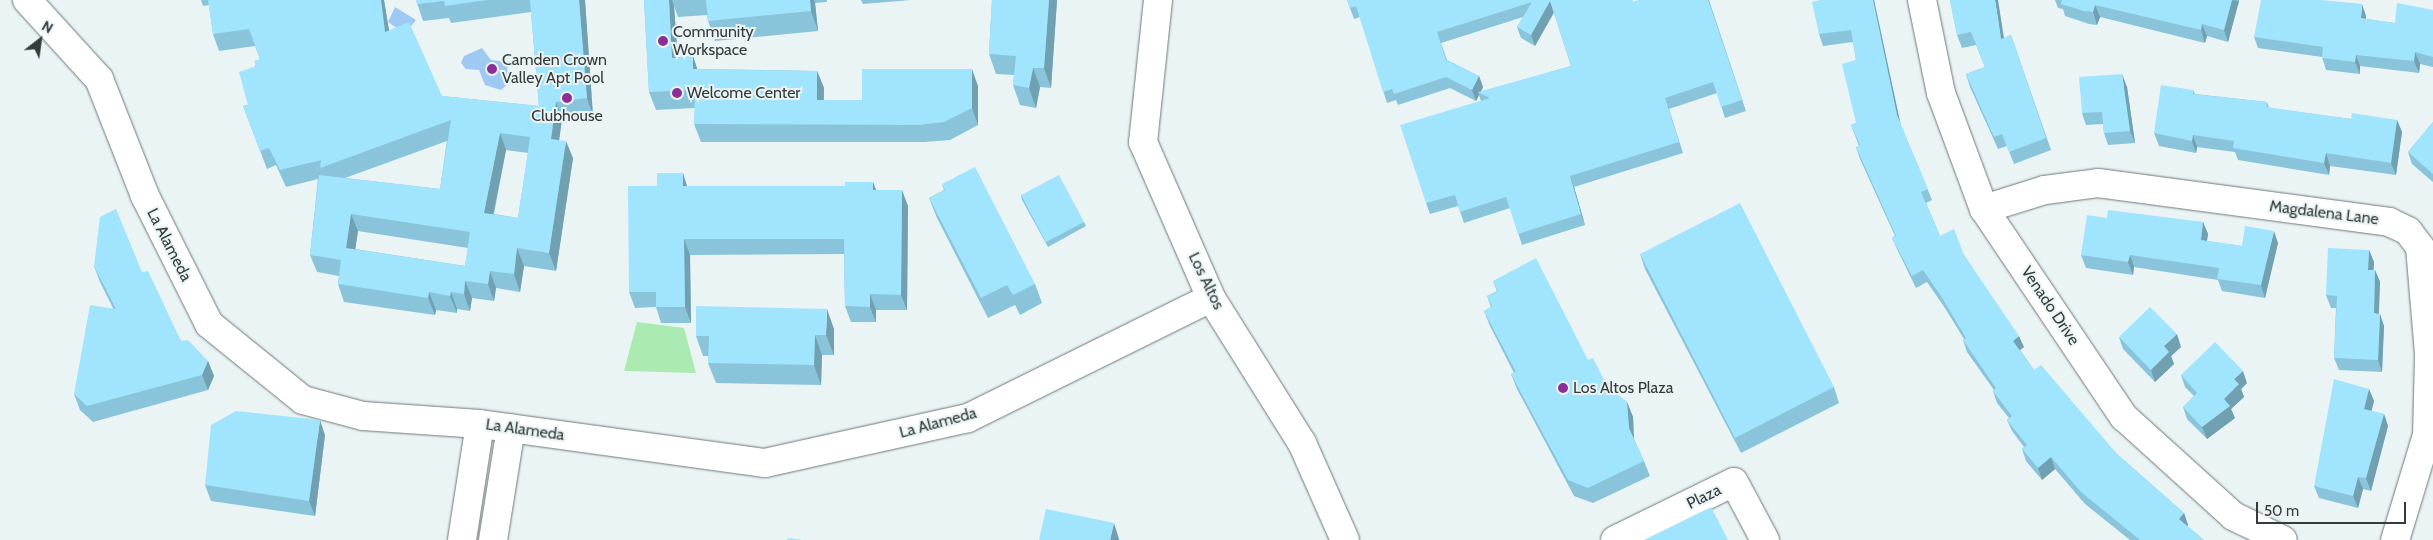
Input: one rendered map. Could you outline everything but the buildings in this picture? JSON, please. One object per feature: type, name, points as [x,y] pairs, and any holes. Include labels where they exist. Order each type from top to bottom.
[{"type":"street","name":"La Alameda","points":[[27,0],[99,79],[144,196],[209,324],[303,400],[363,416],[480,424],[764,463],[968,418],[1212,298]]},
{"type":"street","name":"Los Altos","points":[[1158,0],[1144,142],[1212,298],[1302,443],[1345,540]]},
{"type":"street","name":"Venado Drive","points":[[1922,0],[1940,93],[1984,209],[2124,417],[2233,516],[2283,540]]},
{"type":"street","name":"Magdalena Lane","points":[[1984,209],[2045,190],[2098,183],[2389,222],[2408,232],[2420,248],[2429,355],[2427,434],[2395,540]]},
{"type":"street","points":[[462,540],[480,424]]},
{"type":"street","points":[[493,540],[511,428]]},
{"type":"street","name":"Plaza","points":[[1615,540],[1734,482],[1765,540]]},
{"type":"green space","points":[[637,322],[684,328],[696,373],[624,371]]},
{"type":"water","points":[[395,7],[416,20],[405,34],[388,22]]},
{"type":"water","name":"Camden Crown Valley Apt Pool","points":[[482,48],[491,60],[507,62],[508,84],[501,90],[485,85],[479,70],[466,69],[461,63],[464,56]]},
{"type":"place","name":"Community Workspace","points":[[663,41]]},
{"type":"place","name":"Camden Crown Valley Apt Pool","points":[[492,69]]},
{"type":"place","name":"Welcome Center","points":[[677,93]]},
{"type":"place","name":"Clubhouse","points":[[567,98]]},
{"type":"place","name":"Los Altos Plaza","points":[[1563,388]]}]
